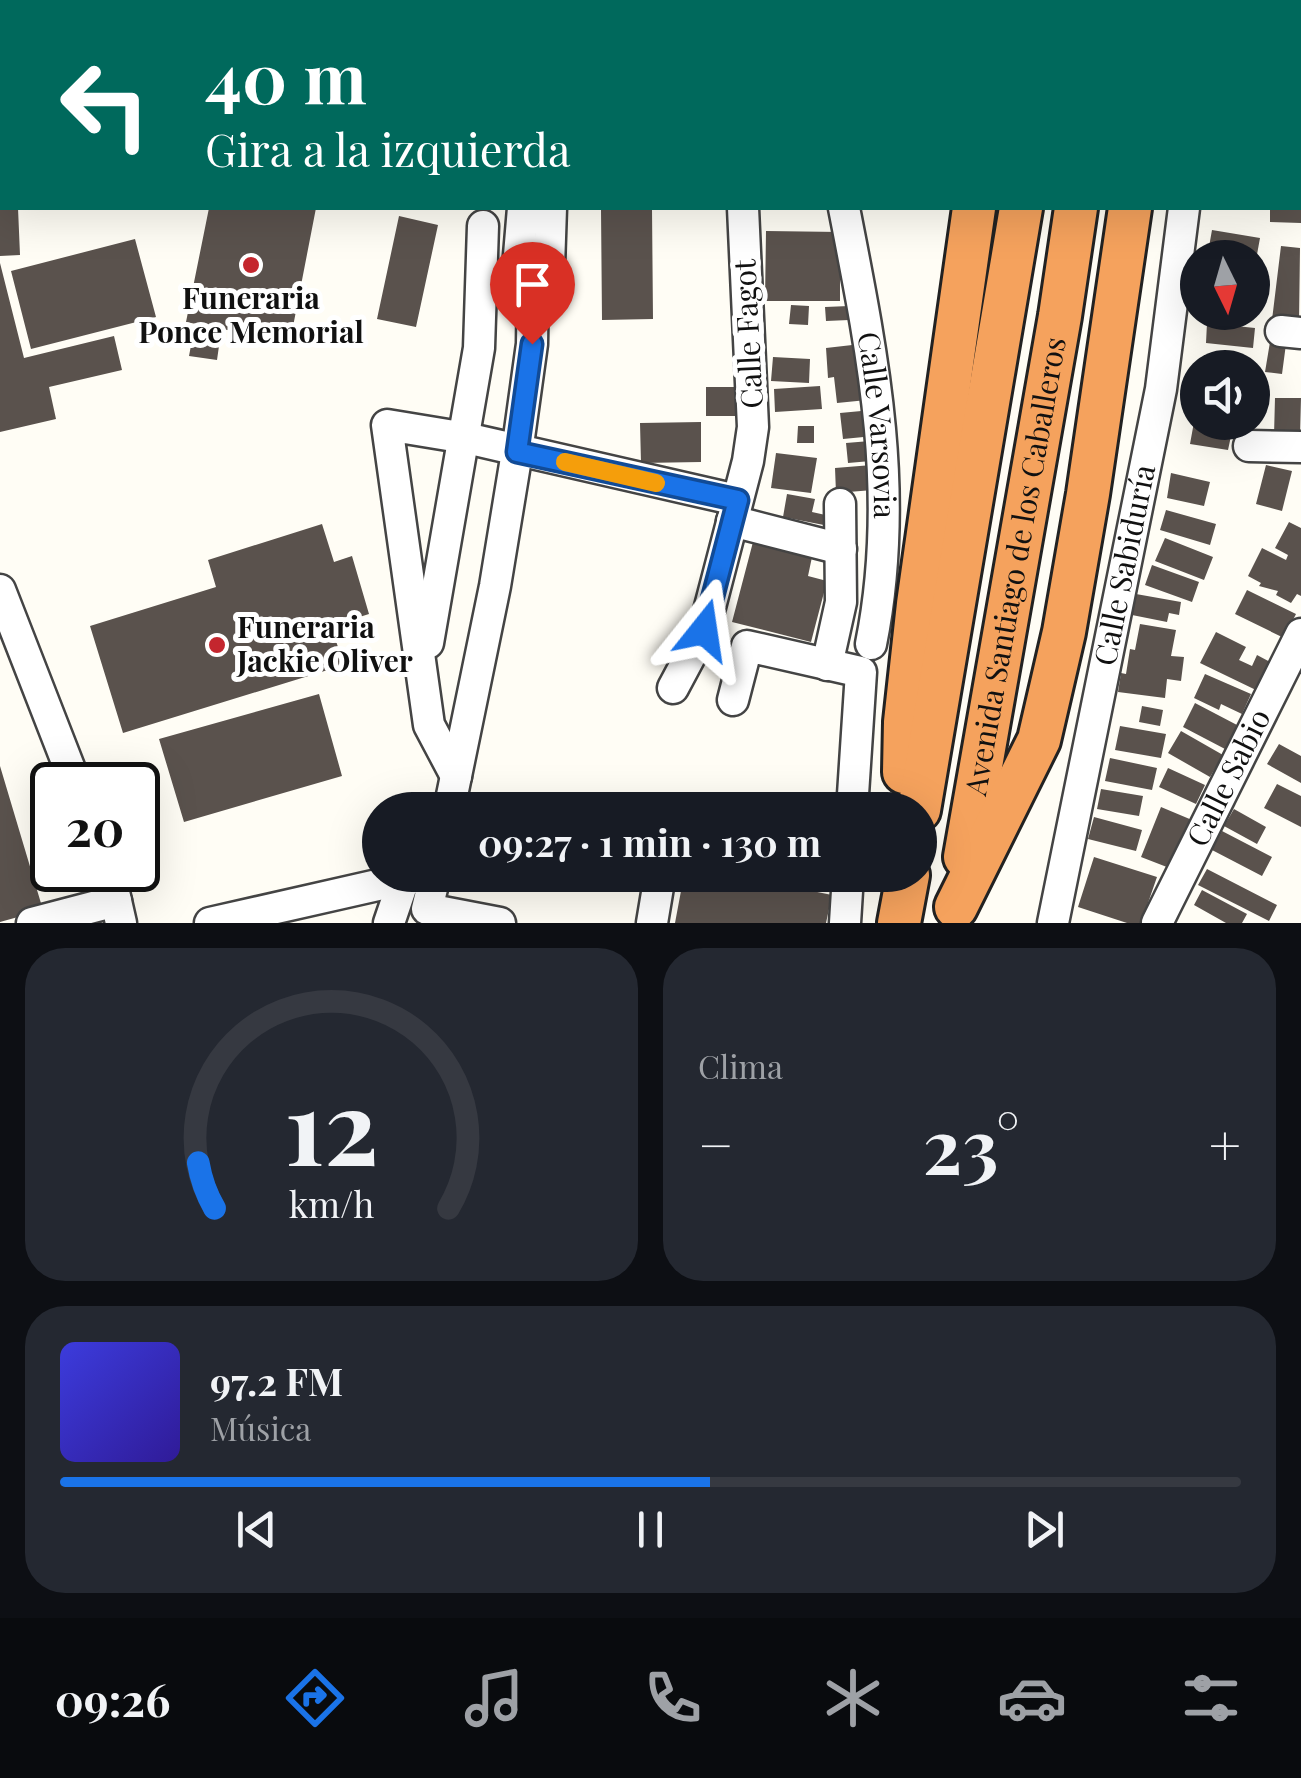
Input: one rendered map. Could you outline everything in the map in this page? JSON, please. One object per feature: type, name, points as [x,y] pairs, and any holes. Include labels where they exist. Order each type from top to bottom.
[{"type":"highway","points":[[904,792],[905,722],[974,210]]},
{"type":"highway","name":"Avenida Santiago de los Caballeros","points":[[922,792],[1022,210]]},
{"type":"highway","name":"Avenida Santiago de los Caballeros","points":[[955,915],[1076,210]]},
{"type":"highway","points":[[955,915],[1039,740],[1064,632],[1088,494],[1130,210]]},
{"type":"street","points":[[453,792],[495,586],[532,344],[532,280],[518,267],[523,210]]},
{"type":"street","points":[[532,280],[549,267],[551,210]]},
{"type":"street","name":"Calle Fagot","points":[[673,688],[704,630],[754,428],[743,210]]},
{"type":"street","name":"Calle Varsovia","points":[[844,210],[877,383],[884,450],[883,586],[871,644]]},
{"type":"street","name":"Calle Sabiduría","points":[[1054,923],[1161,388],[1184,210]]},
{"type":"street","points":[[422,670],[479,348],[483,226]]},
{"type":"street","points":[[456,776],[429,726],[388,425],[466,438],[735,511],[841,550]]},
{"type":"street","points":[[1249,446],[1301,447]]},
{"type":"street","points":[[827,665],[842,602],[840,504]]},
{"type":"street","points":[[0,590],[67,762]]},
{"type":"street","name":"Calle Sabio","points":[[1157,923],[1301,634]]},
{"type":"street","points":[[733,700],[747,646],[861,672],[853,792]]},
{"type":"street","points":[[210,923],[276,917],[362,891]]},
{"type":"street","points":[[388,923],[399,892]]},
{"type":"street","points":[[432,892],[427,909],[500,923]]},
{"type":"street","points":[[652,923],[657,892]]},
{"type":"street","points":[[845,923],[847,892]]},
{"type":"street","points":[[32,923],[118,912]]},
{"type":"building","points":[[0,210],[18,210],[20,255],[0,256]]},
{"type":"building","name":"Funeraria Ponce Memorial","points":[[209,210],[316,210],[290,342],[186,322]]},
{"type":"building","points":[[601,210],[652,210],[653,319],[602,320]]},
{"type":"building","points":[[1270,210],[1301,210],[1301,223],[1270,222]]},
{"type":"building","points":[[399,216],[438,225],[416,327],[377,319]]},
{"type":"building","points":[[1212,230],[1260,238],[1260,240],[1210,240]]},
{"type":"building","points":[[766,231],[840,232],[840,301],[765,301]]},
{"type":"building","points":[[135,239],[156,317],[31,349],[11,271]]},
{"type":"building","points":[[1281,246],[1300,248],[1299,323],[1272,320]]},
{"type":"building","points":[[0,263],[24,358],[114,336],[122,370],[49,387],[56,419],[0,432]]},
{"type":"building","points":[[791,305],[809,306],[808,325],[789,324]]},
{"type":"building","points":[[849,306],[849,320],[826,321],[825,307]]},
{"type":"building","points":[[1207,330],[1255,330],[1253,348],[1206,343]]},
{"type":"building","points":[[193,335],[220,339],[217,360],[189,356]]},
{"type":"building","points":[[1270,342],[1286,344],[1282,374],[1270,373]]},
{"type":"building","points":[[861,344],[867,400],[837,403],[834,377],[828,378],[826,348]]},
{"type":"building","points":[[773,357],[810,359],[809,383],[771,381]]},
{"type":"building","points":[[820,386],[822,409],[775,412],[774,389]]},
{"type":"building","points":[[706,387],[750,387],[749,416],[706,416]]},
{"type":"building","points":[[1275,398],[1301,398],[1300,436],[1274,435]]},
{"type":"building","points":[[872,410],[874,436],[843,439],[840,413]]},
{"type":"building","points":[[701,422],[701,462],[641,463],[640,423]]},
{"type":"building","points":[[798,426],[814,426],[814,443],[797,443]]},
{"type":"building","points":[[1191,440],[1230,440],[1228,450],[1190,444]]},
{"type":"building","points":[[870,441],[871,461],[848,463],[846,443]]},
{"type":"building","points":[[776,453],[817,458],[811,493],[771,488]]},
{"type":"building","points":[[872,465],[873,490],[836,493],[835,468]]},
{"type":"building","points":[[1266,465],[1292,471],[1282,511],[1256,504]]},
{"type":"building","points":[[1171,473],[1210,482],[1204,506],[1167,498]]},
{"type":"building","points":[[787,494],[815,499],[812,512],[830,516],[829,526],[783,517]]},
{"type":"building","points":[[1166,510],[1216,524],[1210,545],[1160,530]]},
{"type":"building","points":[[1289,522],[1301,528],[1301,596],[1297,594],[1291,603],[1276,595],[1278,591],[1259,586],[1261,583],[1248,576],[1262,548],[1286,560],[1288,555],[1275,548]]},
{"type":"building","name":"Funeraria Jackie Oliver","points":[[322,524],[334,562],[352,556],[369,614],[331,626],[344,665],[123,733],[90,626],[216,587],[208,560]]},
{"type":"building","points":[[1165,538],[1213,557],[1204,580],[1155,561]]},
{"type":"building","points":[[753,542],[812,557],[808,576],[827,581],[811,642],[732,622]]},
{"type":"building","points":[[1152,565],[1199,582],[1192,602],[1145,585]]},
{"type":"building","points":[[1247,590],[1296,614],[1284,638],[1235,614]]},
{"type":"building","points":[[1136,594],[1181,602],[1179,615],[1169,613],[1167,622],[1132,615]]},
{"type":"building","points":[[1140,624],[1176,630],[1171,656],[1184,657],[1181,681],[1167,679],[1165,698],[1118,692],[1130,649],[1135,650]]},
{"type":"building","points":[[1216,632],[1246,647],[1239,660],[1252,666],[1257,655],[1272,663],[1258,691],[1200,663]]},
{"type":"building","points":[[1205,674],[1251,694],[1242,714],[1221,704],[1219,710],[1194,698]]},
{"type":"building","points":[[319,694],[342,776],[184,822],[159,739]]},
{"type":"building","points":[[1195,703],[1237,725],[1225,749],[1183,727]]},
{"type":"building","points":[[1142,706],[1163,710],[1160,726],[1139,722]]},
{"type":"building","points":[[1120,726],[1166,734],[1161,758],[1115,750]]},
{"type":"building","points":[[1181,731],[1223,755],[1210,777],[1168,753]]},
{"type":"building","points":[[1279,744],[1301,756],[1301,783],[1267,764]]},
{"type":"building","points":[[1110,758],[1157,768],[1152,790],[1105,781]]},
{"type":"building","points":[[0,766],[30,866],[30,892],[38,892],[43,910],[0,922]]},
{"type":"building","points":[[1168,768],[1205,785],[1196,804],[1159,787]]},
{"type":"building","points":[[1277,784],[1301,796],[1301,827],[1264,808]]},
{"type":"building","points":[[1101,789],[1143,796],[1139,816],[1097,809]]},
{"type":"building","points":[[1161,807],[1192,820],[1172,869],[1141,857]]},
{"type":"building","points":[[1234,809],[1266,827],[1257,844],[1224,826]]},
{"type":"building","points":[[1094,817],[1142,830],[1136,851],[1088,839]]},
{"type":"building","points":[[1222,831],[1272,857],[1262,876],[1212,850]]},
{"type":"building","points":[[1094,857],[1157,877],[1141,923],[1127,923],[1078,907]]},
{"type":"building","points":[[1207,869],[1277,905],[1269,921],[1198,885]]},
{"type":"building","points":[[1202,890],[1247,914],[1242,923],[1226,923],[1194,905]]},
{"type":"building","points":[[681,892],[832,895],[826,923],[675,923]]},
{"type":"slow traffic","points":[[565,462],[656,483]]},
{"type":"place","name":"Funeraria Ponce Memorial","points":[[251,265]]},
{"type":"place","name":"Funeraria Jackie Oliver","points":[[217,645]]},
{"type":"route","points":[[532,344],[517,452],[738,500],[704,630]]}]
